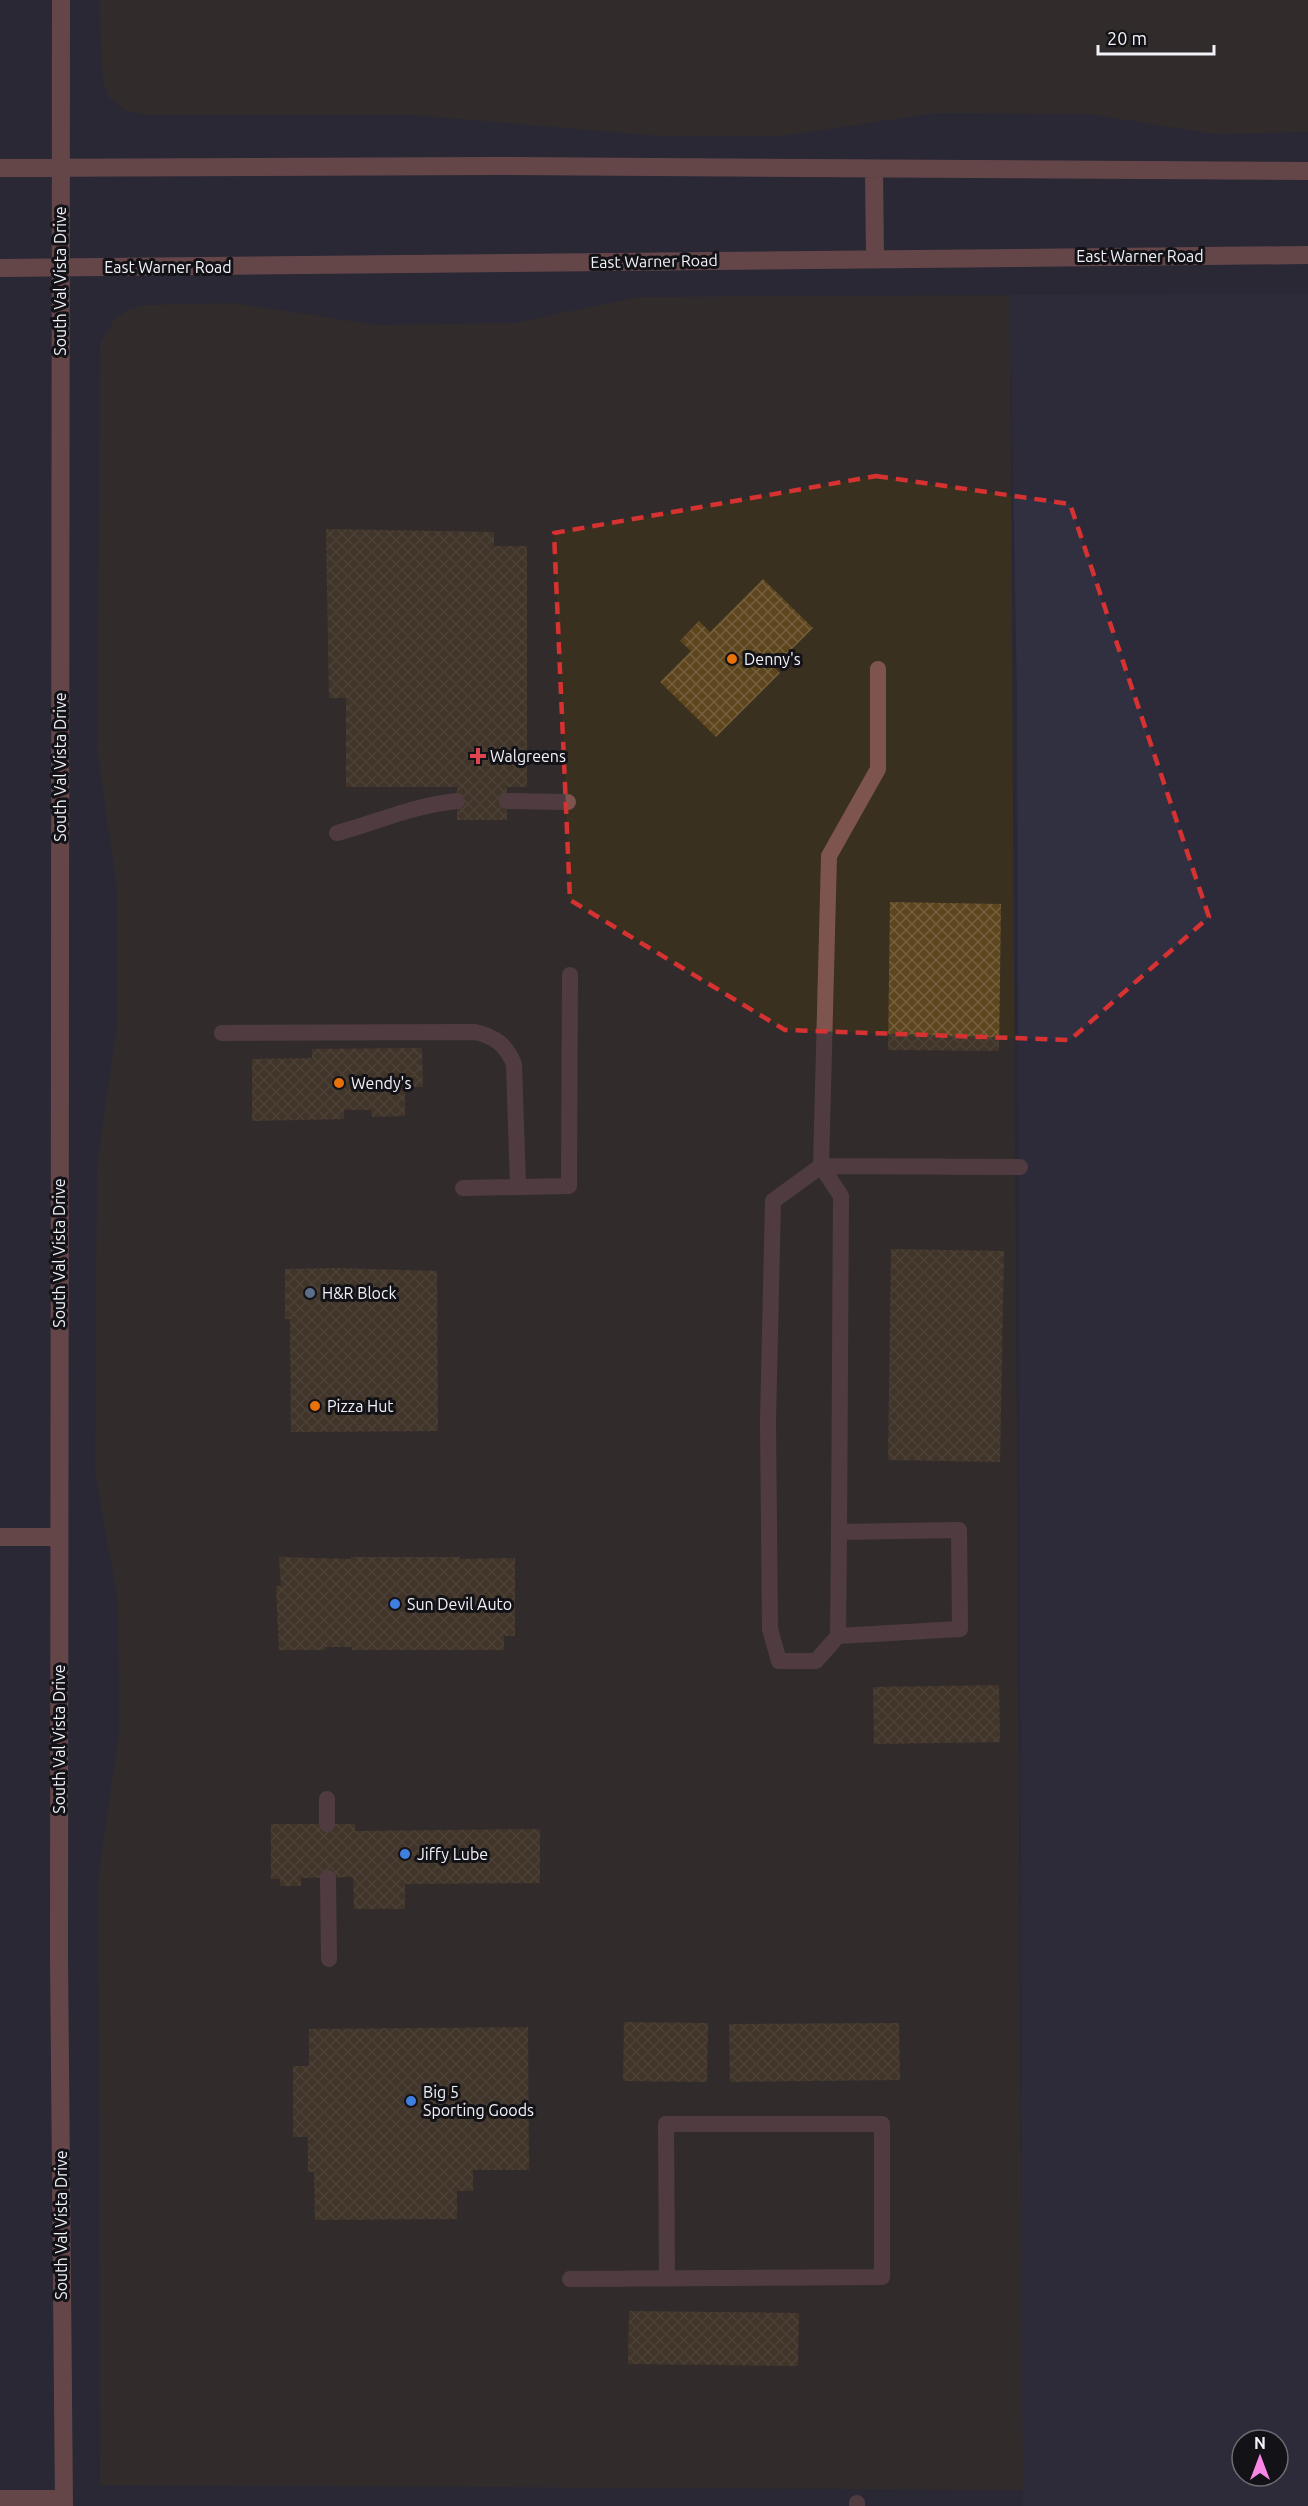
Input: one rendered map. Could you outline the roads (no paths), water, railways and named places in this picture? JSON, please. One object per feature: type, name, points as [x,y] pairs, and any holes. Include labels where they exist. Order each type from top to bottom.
[{"type":"main road","name":"South Val Vista Drive","points":[[61,0],[59,168],[61,268],[59,1956],[64,2502]]},
{"type":"main road","points":[[0,168],[497,166],[1308,171]]},
{"type":"main road","points":[[874,170],[875,258]]},
{"type":"main road","name":"East Warner Road","points":[[0,268],[1308,255]]},
{"type":"main road","points":[[0,1537],[60,1537]]},
{"type":"main road","points":[[0,2499],[64,2502]]},
{"type":"lane","points":[[878,669],[878,769],[829,856],[820,1166],[842,1196],[838,1636],[816,1661],[779,1660],[770,1629],[768,1421],[773,1201],[820,1166],[1020,1167]]},
{"type":"lane","points":[[337,833],[373,823],[409,809],[457,801]]},
{"type":"lane","points":[[507,801],[568,802]]},
{"type":"lane","points":[[463,1188],[569,1186],[570,975]]},
{"type":"lane","points":[[222,1033],[475,1032],[487,1035],[507,1046],[514,1064],[518,1187]]},
{"type":"lane","points":[[838,1636],[960,1629],[959,1530],[839,1532]]},
{"type":"lane","points":[[327,1799],[327,1824]]},
{"type":"lane","points":[[328,1878],[329,1959]]},
{"type":"lane","points":[[570,2279],[882,2277],[882,2124],[666,2124],[667,2277]]},
{"type":"place","name":"Denny's","points":[[732,659]]},
{"type":"place","name":"Walgreens","points":[[478,756]]},
{"type":"place","name":"Wendy's","points":[[339,1083]]},
{"type":"place","name":"H&R Block","points":[[310,1293]]},
{"type":"place","name":"Pizza Hut","points":[[315,1406]]},
{"type":"place","name":"Sun Devil Auto","points":[[395,1604]]},
{"type":"place","name":"Jiffy Lube","points":[[405,1854]]},
{"type":"place","name":"Big 5 Sporting Goods","points":[[411,2101]]}]
